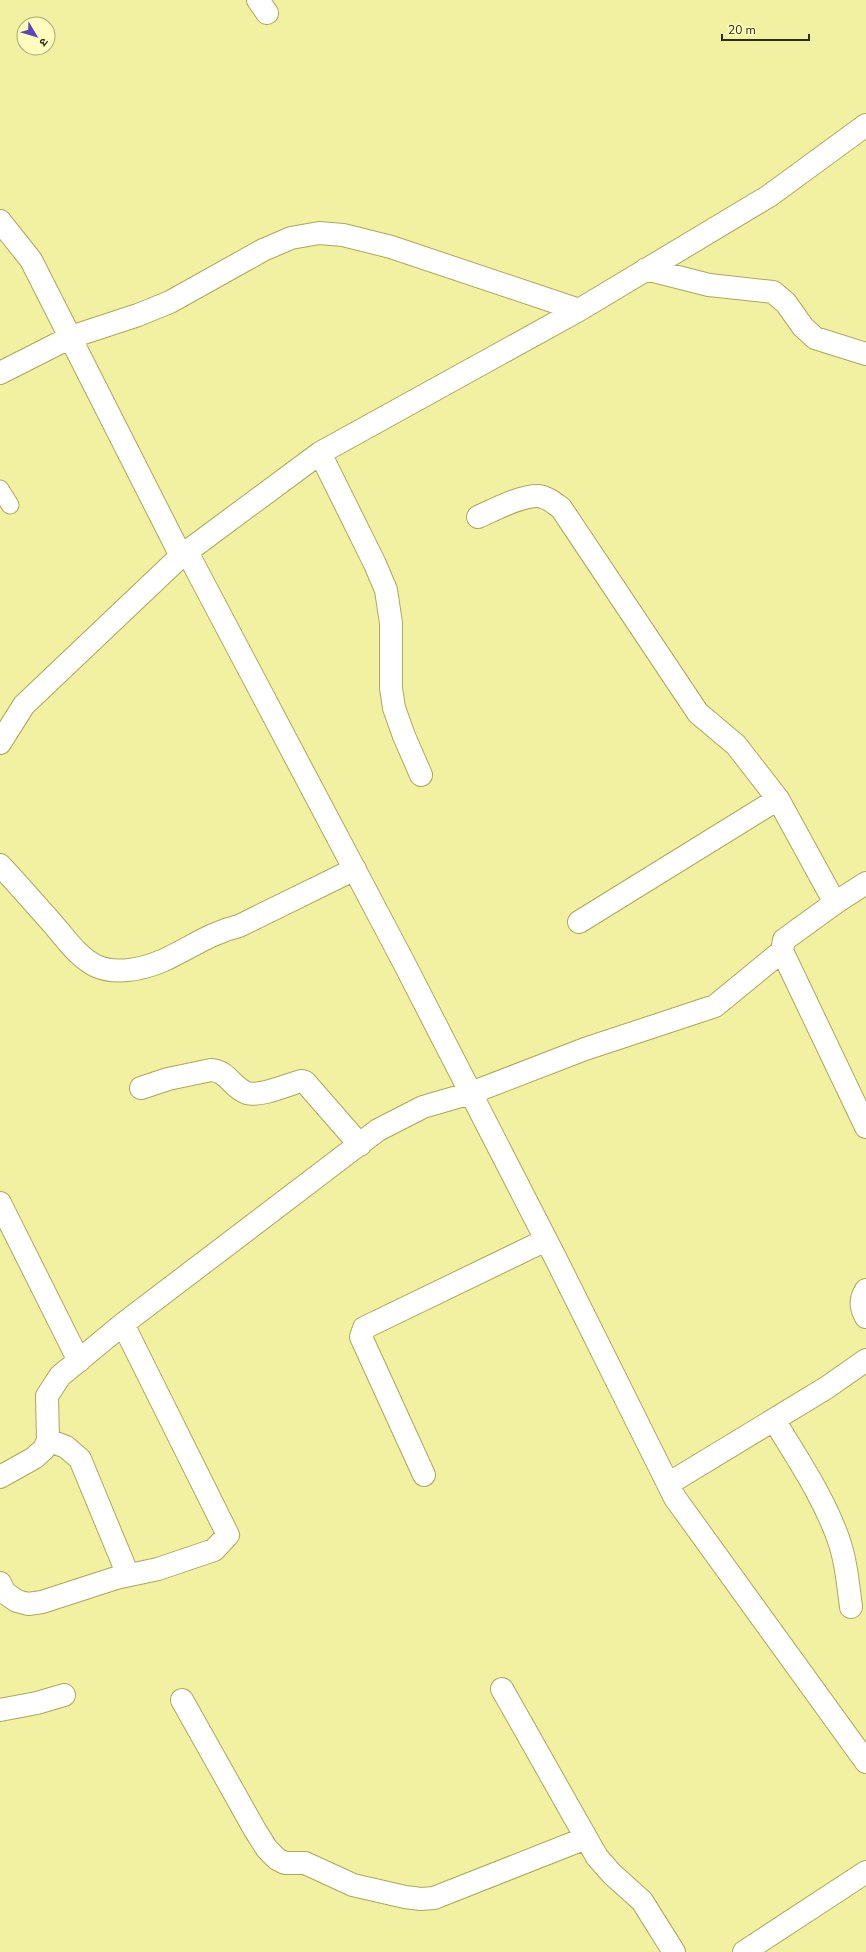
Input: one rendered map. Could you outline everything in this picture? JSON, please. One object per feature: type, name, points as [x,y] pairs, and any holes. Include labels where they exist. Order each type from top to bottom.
[{"type":"street","points":[[0,743],[24,705],[184,554],[320,454],[578,310],[769,196],[866,125]]},
{"type":"street","points":[[0,221],[31,260],[184,554],[355,869],[546,1240],[675,1498],[866,1762]]},
{"type":"street","points":[[0,373],[70,337],[138,315],[170,302],[263,250],[291,238],[319,233],[343,235],[391,247],[578,310]]},
{"type":"street","points":[[646,269],[709,285],[773,292],[786,303],[803,327],[815,338],[866,354]]},
{"type":"street","points":[[320,454],[376,564],[386,590],[391,623],[391,688],[394,708],[421,775]]},
{"type":"street","points":[[478,517],[522,499],[539,496],[548,499],[561,508],[698,713],[736,745],[778,799],[835,903]]},
{"type":"street","points":[[579,922],[778,799]]},
{"type":"street","points":[[0,865],[79,954],[97,966],[119,971],[142,968],[162,961],[207,936],[222,930],[239,926],[355,869]]},
{"type":"street","points":[[866,883],[835,903],[784,940],[782,951],[860,1100],[866,1127]]},
{"type":"street","points":[[0,1477],[34,1458],[44,1450],[48,1440],[47,1396],[60,1376],[123,1324],[378,1130],[423,1107],[471,1093],[585,1049],[716,1006],[782,951]]},
{"type":"street","points":[[141,1088],[168,1079],[211,1070],[218,1070],[223,1073],[245,1093],[254,1094],[301,1081],[305,1082],[360,1145]]},
{"type":"street","points":[[0,1203],[79,1361]]},
{"type":"street","points":[[424,1475],[361,1337],[362,1330],[546,1240]]},
{"type":"street","points":[[866,1290],[861,1299],[862,1310],[866,1317]]},
{"type":"street","points":[[0,1583],[5,1593],[17,1601],[28,1604],[42,1602],[128,1575],[158,1569],[214,1550],[228,1535],[123,1324]]},
{"type":"street","points":[[668,1484],[826,1388],[866,1360]]},
{"type":"street","points":[[774,1420],[819,1496],[838,1539],[847,1576],[851,1607]]},
{"type":"street","points":[[48,1440],[66,1447],[80,1459],[128,1575]]},
{"type":"street","points":[[502,1689],[597,1857],[642,1901],[674,1952]]},
{"type":"street","points":[[0,1710],[37,1703],[64,1695]]},
{"type":"street","points":[[182,1700],[267,1849],[277,1859],[285,1863],[305,1863],[353,1885],[421,1899],[434,1898],[586,1838]]},
{"type":"street","points":[[744,1952],[866,1872]]},
{"type":"lane","points":[[0,489],[10,505]]}]
